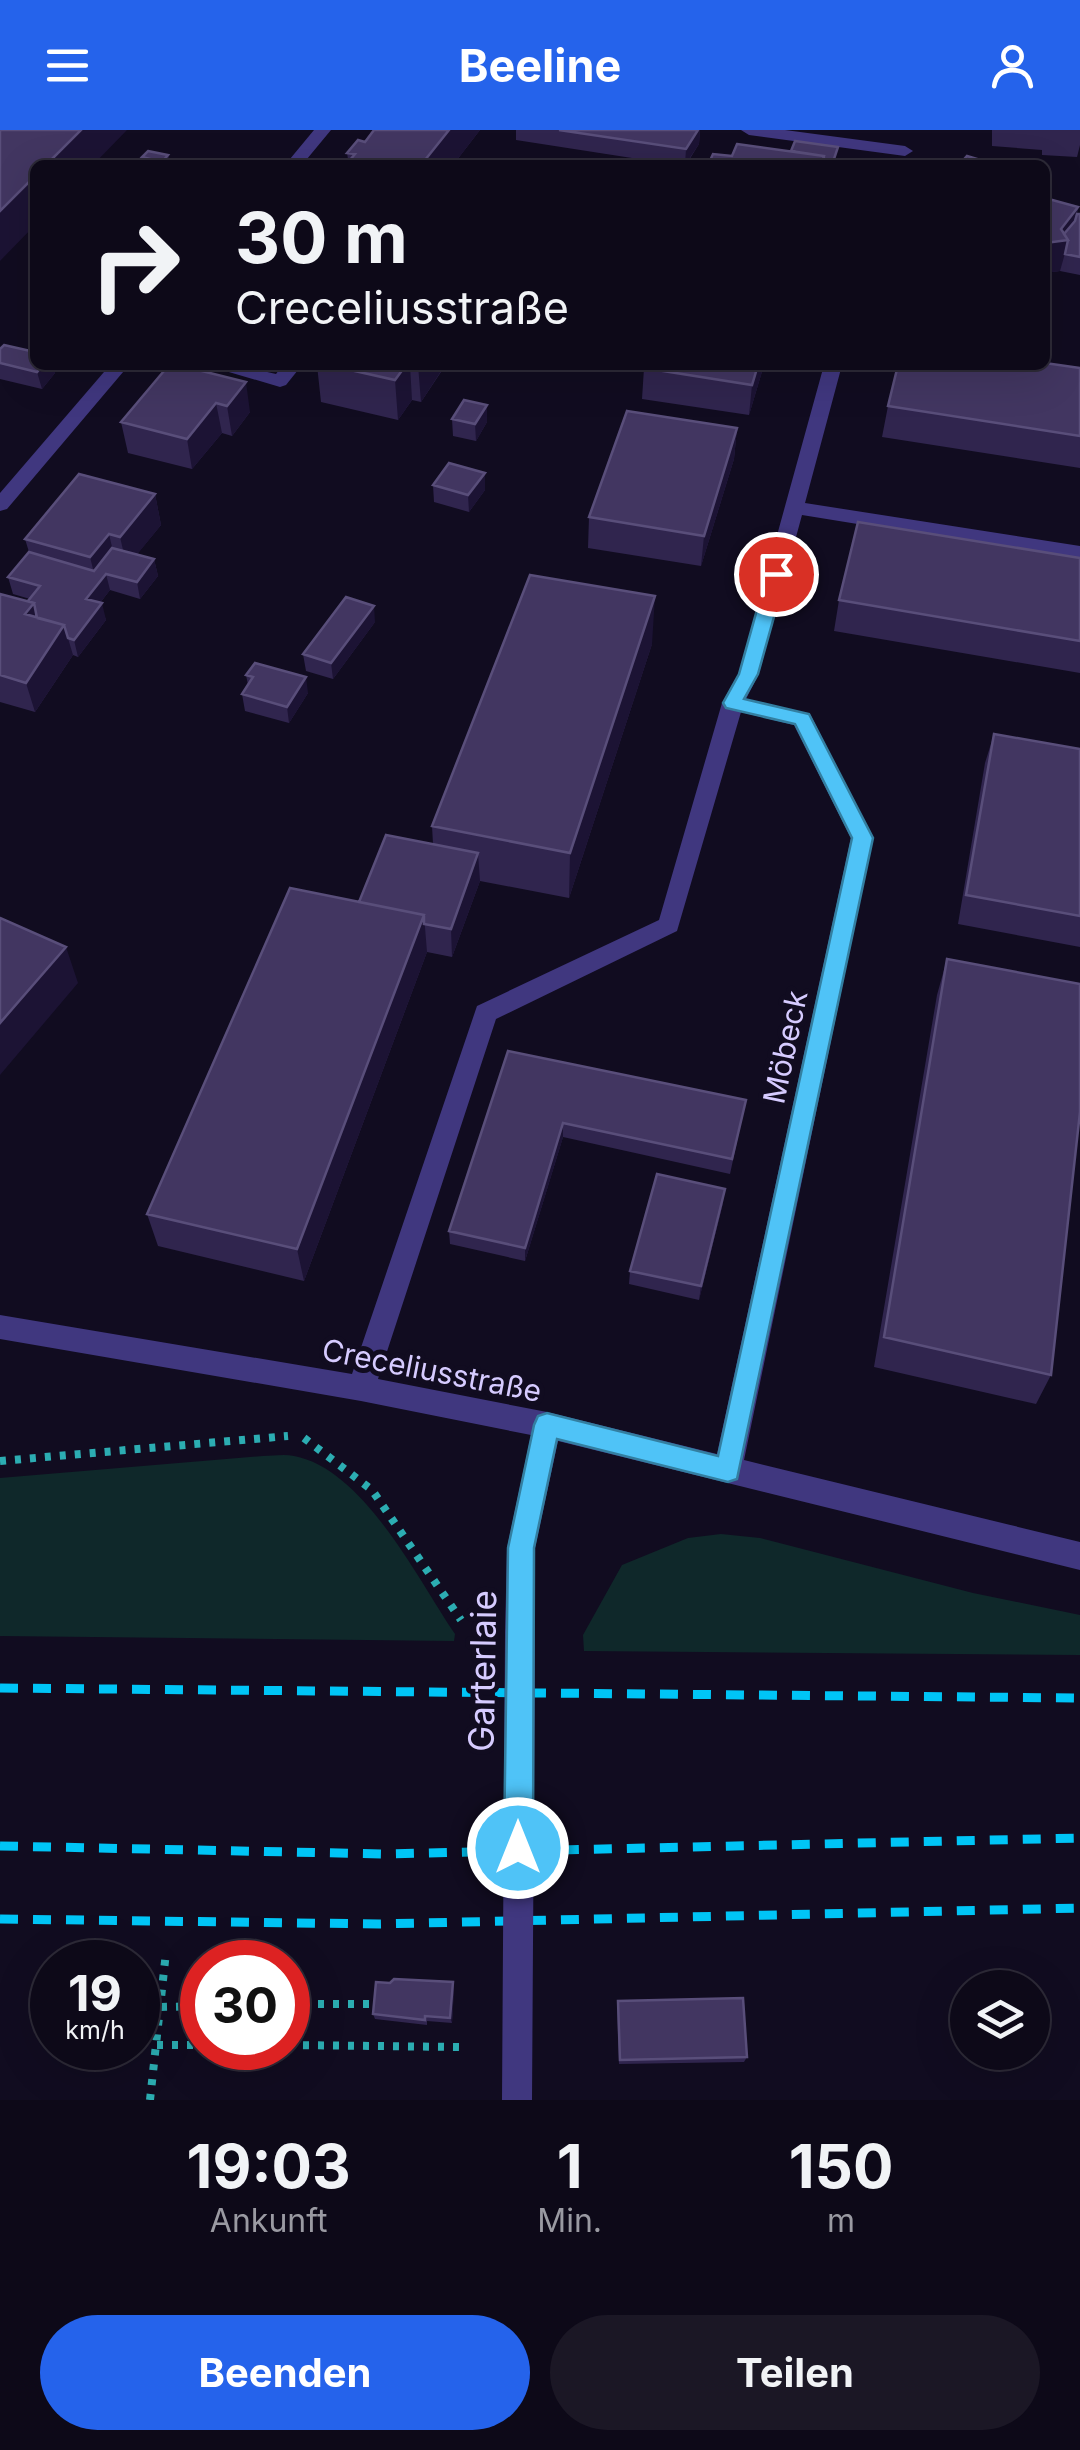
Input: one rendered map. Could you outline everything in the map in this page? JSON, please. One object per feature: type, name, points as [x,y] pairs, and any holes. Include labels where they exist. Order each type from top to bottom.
[{"type":"street","points":[[297,160],[323,130]]},
{"type":"street","points":[[749,130],[903,158],[910,130]]},
{"type":"street","points":[[0,505],[116,370]]},
{"type":"street","points":[[235,370],[280,381],[289,370]]},
{"type":"street","points":[[361,1388],[486,1013],[669,925],[732,703],[749,674],[832,370]]},
{"type":"street","points":[[795,508],[1080,552]]},
{"type":"street","name":"Möbeck","points":[[728,1470],[862,838],[802,719],[732,703]]},
{"type":"street","name":"Creceliusstraße","points":[[0,1327],[361,1388],[547,1425],[1080,1556]]},
{"type":"street","name":"Garterlaie","points":[[517,2100],[521,1548],[547,1425]]},
{"type":"path","points":[[0,1461],[300,1435],[372,1490],[466,1627],[520,1631]]},
{"type":"path","points":[[160,2016],[166,1952]]},
{"type":"path","points":[[310,2004],[390,2004]]},
{"type":"path","points":[[161,2007],[180,2007]]},
{"type":"path","points":[[310,2045],[409,2046]]},
{"type":"path","points":[[150,2100],[154,2070]]},
{"type":"green space","points":[[282,1455],[319,1465],[366,1504],[406,1557],[455,1634],[454,1641],[0,1636],[0,1478]]},
{"type":"green space","points":[[721,1534],[760,1538],[973,1593],[1080,1615],[1080,1655],[584,1651],[583,1635],[622,1565],[688,1538]]},
{"type":"building","points":[[0,130],[81,130],[51,160],[30,160],[30,181],[0,211]]},
{"type":"building","points":[[374,130],[449,130],[425,160],[350,160],[355,154],[347,153],[358,140],[365,142]]},
{"type":"building","points":[[559,130],[698,130],[686,149]]},
{"type":"building","points":[[795,141],[838,147],[834,160],[791,151]]},
{"type":"building","points":[[737,144],[824,156],[823,160],[710,160],[713,154],[732,156]]},
{"type":"building","points":[[148,151],[168,155],[164,160],[142,157]]},
{"type":"building","points":[[1050,199],[1078,207],[1061,229],[1068,240],[1050,242]]},
{"type":"building","points":[[1077,214],[1080,257],[1065,254],[1068,240],[1064,234]]},
{"type":"building","points":[[4,345],[30,351],[30,370],[39,370],[37,372],[0,363],[0,349]]},
{"type":"building","points":[[1050,364],[1080,368],[1080,436],[888,406],[897,370],[1050,370]]},
{"type":"building","points":[[165,370],[198,370],[246,382],[227,406],[216,403],[187,439],[121,422]]},
{"type":"building","points":[[350,370],[402,370],[395,380]]},
{"type":"building","points":[[657,370],[756,370],[752,385]]},
{"type":"building","points":[[464,400],[487,405],[475,424],[452,419]]},
{"type":"building","points":[[627,411],[737,428],[704,536],[589,517]]},
{"type":"building","points":[[449,463],[485,473],[468,495],[433,485]]},
{"type":"building","points":[[79,474],[155,494],[120,537],[109,534],[90,557],[25,539]]},
{"type":"building","points":[[858,522],[1080,558],[1080,641],[839,600]]},
{"type":"building","points":[[112,548],[154,559],[137,582],[106,574],[86,599],[102,603],[74,640],[68,638],[64,625],[37,618],[34,603],[28,601],[40,586],[8,577],[29,552],[94,571]]},
{"type":"building","points":[[530,575],[655,596],[570,853],[432,826]]},
{"type":"building","points":[[0,594],[34,603],[25,614],[64,625],[26,683],[0,675]]},
{"type":"building","points":[[346,597],[374,606],[331,663],[303,654]]},
{"type":"building","points":[[255,663],[306,677],[287,707],[242,694],[253,677],[246,675]]},
{"type":"building","points":[[994,734],[1080,749],[1080,916],[966,895]]},
{"type":"building","points":[[386,835],[478,853],[451,929],[424,924],[424,915],[359,902]]},
{"type":"building","points":[[290,888],[424,915],[297,1249],[147,1214]]},
{"type":"building","points":[[0,918],[66,947],[0,1023]]},
{"type":"building","points":[[947,959],[1080,984],[1080,1112],[1051,1375],[884,1337]]},
{"type":"building","points":[[508,1051],[746,1100],[732,1159],[563,1123],[525,1248],[449,1231]]},
{"type":"building","points":[[657,1174],[725,1189],[701,1286],[630,1271]]},
{"type":"building","points":[[394,1979],[453,1982],[450,2018],[425,2016],[425,2020],[373,2014],[376,1982],[390,1983]]},
{"type":"building","points":[[743,1998],[747,2057],[620,2060],[618,2001]]},
{"type":"railway","points":[[0,1688],[1080,1698]]},
{"type":"railway","points":[[0,1846],[385,1854],[1080,1838]]},
{"type":"railway","points":[[0,1919],[379,1924],[1080,1908]]},
{"type":"route","points":[[518,1848],[521,1548],[547,1425],[728,1470],[862,838],[802,719],[732,703],[749,674],[776,574]]}]
